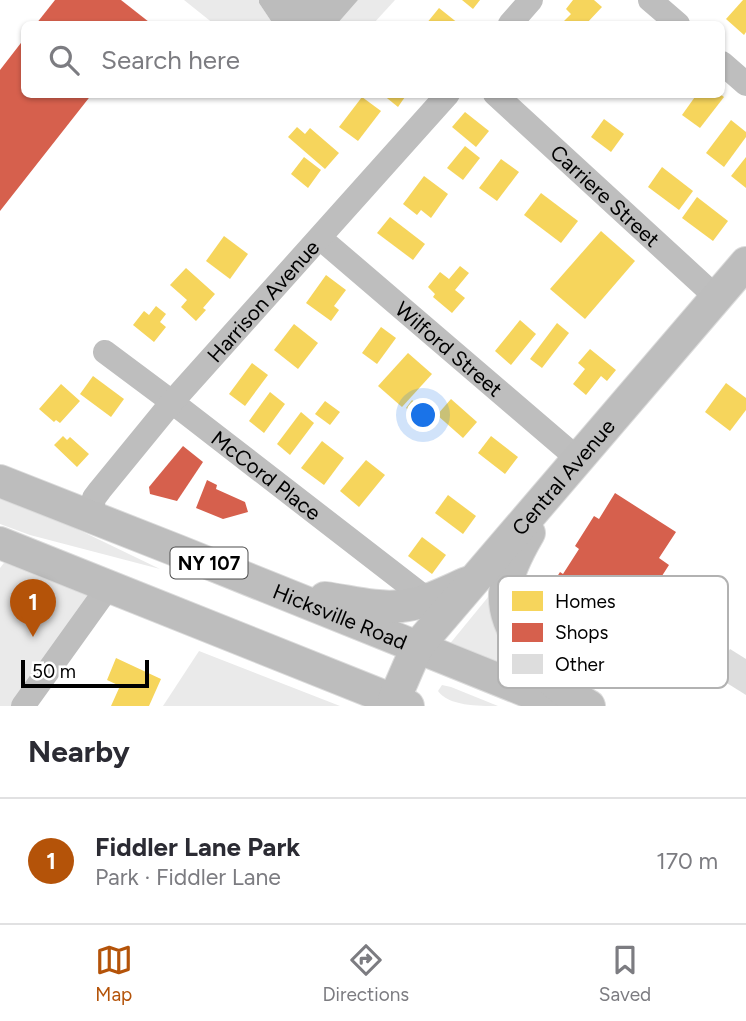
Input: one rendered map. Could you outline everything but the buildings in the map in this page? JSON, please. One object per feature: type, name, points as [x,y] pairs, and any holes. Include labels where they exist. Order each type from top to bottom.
[{"type":"main road","name":"Central Avenue","points":[[401,703],[417,647],[746,263]]},
{"type":"main road","points":[[509,576],[527,537],[573,465]]},
{"type":"main road","name":"Hicksville Road","points":[[0,481],[498,680]]},
{"type":"main road","name":"NY 107","points":[[0,543],[401,703]]},
{"type":"main road","points":[[282,593],[389,607],[428,600],[475,579]]},
{"type":"main road","name":"Hicksville Road","points":[[519,688],[564,706]]},
{"type":"main road","points":[[562,688],[589,706]]},
{"type":"street","points":[[513,21],[531,0]]},
{"type":"street","points":[[650,0],[674,21]]},
{"type":"street","points":[[725,65],[746,84]]},
{"type":"street","name":"Harrison Avenue","points":[[91,516],[94,498],[172,402],[444,98]]},
{"type":"street","name":"Carriere Street","points":[[499,98],[716,297]]},
{"type":"street","name":"Wilford Street","points":[[320,238],[573,465]]},
{"type":"street","name":"McCord Place","points":[[105,352],[428,600]]},
{"type":"street","points":[[23,706],[109,586]]},
{"type":"shaded area","points":[[184,0],[259,0],[271,21],[210,21]]},
{"type":"shaded area","points":[[259,0],[358,0],[340,21],[271,21]]},
{"type":"shaded area","points":[[358,0],[395,0],[376,21],[340,21]]},
{"type":"shaded area","points":[[0,499],[48,515],[160,569],[30,535],[0,524]]},
{"type":"shaded area","points":[[11,554],[100,588],[17,706],[0,706],[0,568]]},
{"type":"shaded area","points":[[498,585],[498,663],[448,646]]},
{"type":"shaded area","points":[[199,651],[340,706],[163,706]]},
{"type":"shaded area","points":[[442,685],[498,706],[464,704],[449,700],[438,691]]},
{"type":"place","name":"Fiddler Lane Park","points":[[33,637]]}]
